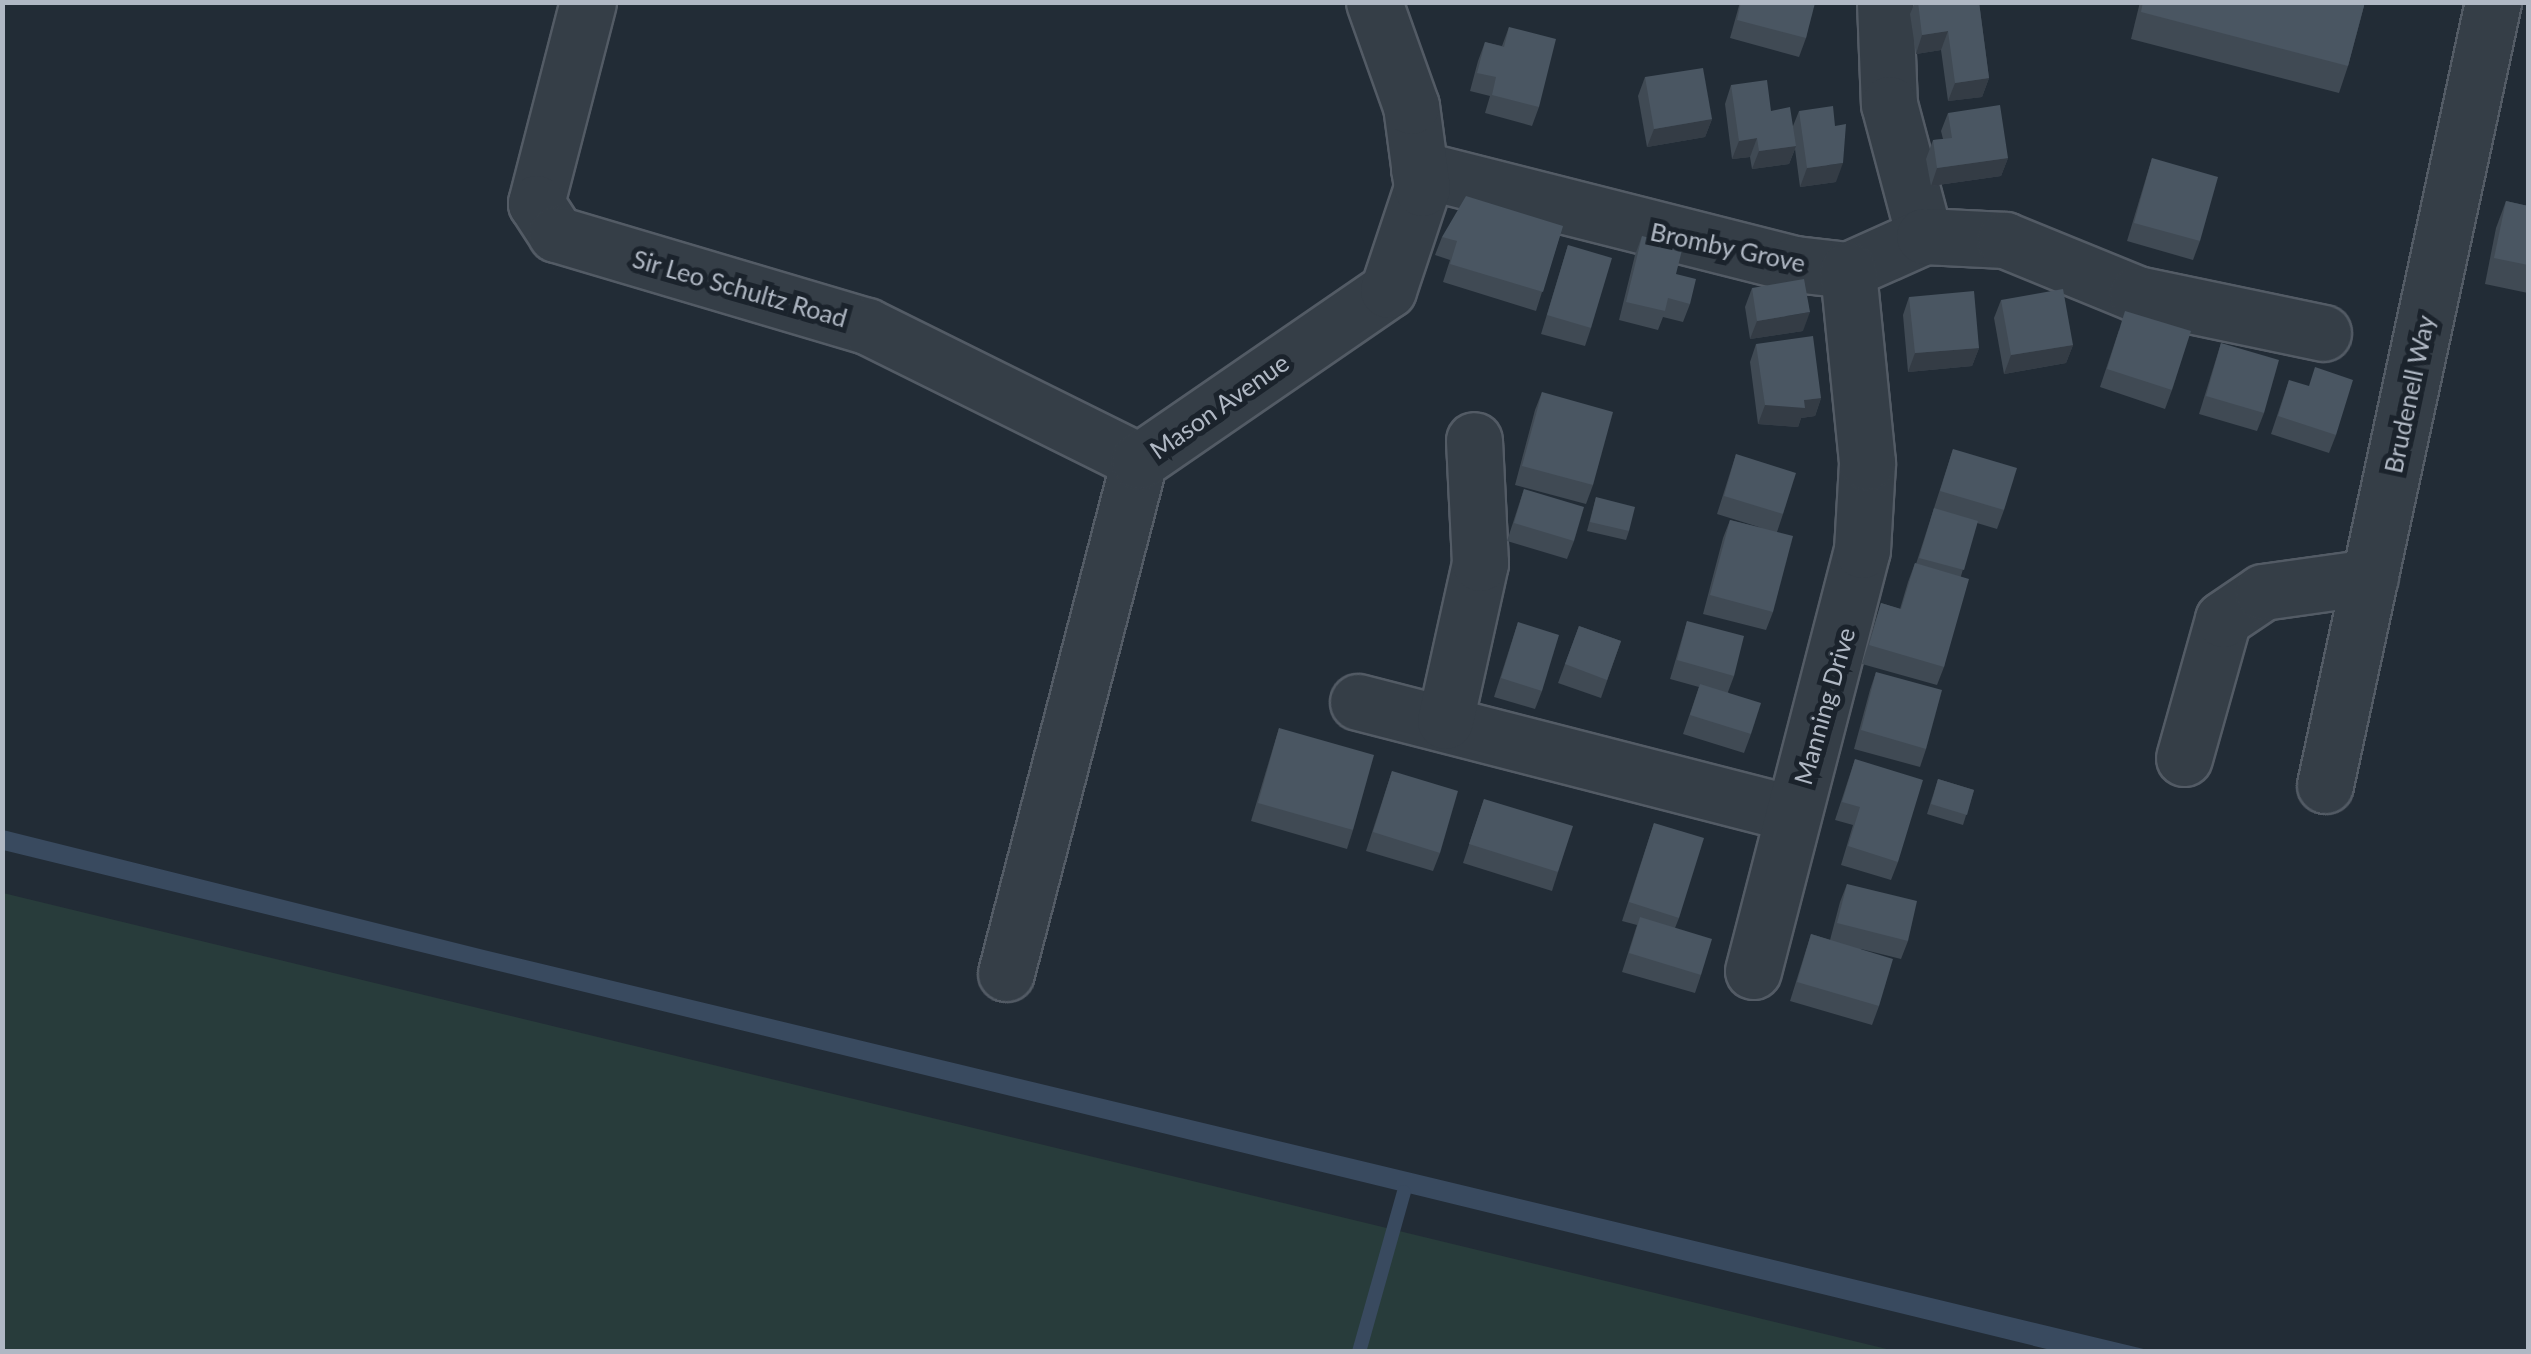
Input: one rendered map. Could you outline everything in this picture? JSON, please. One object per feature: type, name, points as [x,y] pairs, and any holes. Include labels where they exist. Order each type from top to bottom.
[{"type":"street","name":"Sir Leo Schultz Road","points":[[588,2],[536,203],[556,234],[867,326],[1139,461]]},
{"type":"street","name":"Mason Avenue","points":[[1006,973],[1139,461],[1388,290],[1419,169],[1411,106],[1374,2]]},
{"type":"street","points":[[1885,2],[1889,104],[1924,236]]},
{"type":"street","name":"Brudenell Way","points":[[2326,785],[2492,2]]},
{"type":"street","name":"Bromby Grove","points":[[1419,169],[1740,255],[1848,270]]},
{"type":"street","points":[[1848,270],[1924,236],[2005,240],[2137,294],[2323,333]]},
{"type":"street","name":"Manning Drive","points":[[1358,702],[1445,721],[1793,814],[1862,550],[1866,462],[1848,270]]},
{"type":"street","points":[[1445,721],[1480,563],[1474,440]]},
{"type":"street","points":[[2184,758],[2223,619],[2264,592],[2370,577]]},
{"type":"street","points":[[1753,971],[1793,814]]},
{"type":"green space","points":[[3,893],[1895,1351],[3,1351]]},
{"type":"water","points":[[3,830],[484,950],[2152,1351],[2055,1351],[3,850]]},
{"type":"building","points":[[1741,2],[1815,3],[1806,38],[1737,20]]},
{"type":"building","points":[[1918,2],[1979,2],[1989,78],[1955,83],[1948,31],[1922,35]]},
{"type":"building","points":[[2143,2],[2365,2],[2348,66],[2141,12]]},
{"type":"building","points":[[1509,27],[1556,39],[1539,107],[1492,95],[1496,77],[1477,73],[1485,42],[1504,47]]},
{"type":"building","points":[[1703,68],[1712,119],[1654,129],[1645,77]]},
{"type":"building","points":[[1767,80],[1771,111],[1790,107],[1796,146],[1759,151],[1757,138],[1739,141],[1731,85]]},
{"type":"building","points":[[2000,105],[2008,158],[1937,168],[1933,140],[1952,138],[1948,113]]},
{"type":"building","points":[[1833,106],[1835,126],[1846,124],[1843,163],[1807,168],[1799,111]]},
{"type":"building","points":[[2152,158],[2218,177],[2200,241],[2134,223]]},
{"type":"building","points":[[1466,196],[1563,226],[1543,292],[1450,264],[1457,241],[1442,237]]},
{"type":"building","points":[[2506,201],[2528,206],[2528,265],[2494,258]]},
{"type":"building","points":[[1642,236],[1683,246],[1676,274],[1696,279],[1690,304],[1668,298],[1665,311],[1626,302]]},
{"type":"building","points":[[1568,245],[1612,258],[1591,328],[1547,315]]},
{"type":"building","points":[[1804,279],[1810,312],[1757,321],[1752,288]]},
{"type":"building","points":[[2063,289],[2073,345],[2011,355],[2001,300]]},
{"type":"building","points":[[1974,291],[1979,348],[1915,353],[1909,297]]},
{"type":"building","points":[[2125,311],[2191,331],[2172,390],[2107,369]]},
{"type":"building","points":[[1813,336],[1821,398],[1804,400],[1805,408],[1765,405],[1756,344]]},
{"type":"building","points":[[2221,343],[2279,360],[2264,413],[2206,396]]},
{"type":"building","points":[[2315,367],[2353,380],[2336,435],[2278,416],[2289,380],[2309,386]]},
{"type":"building","points":[[1542,392],[1613,412],[1593,485],[1522,466]]},
{"type":"building","points":[[1953,449],[2017,468],[2004,510],[1940,491]]},
{"type":"building","points":[[1736,454],[1796,473],[1783,514],[1724,496]]},
{"type":"building","points":[[1524,489],[1584,507],[1574,541],[1514,523]]},
{"type":"building","points":[[1596,497],[1635,507],[1629,531],[1590,522]]},
{"type":"building","points":[[1934,508],[1978,521],[1964,570],[1919,558]]},
{"type":"building","points":[[1730,520],[1793,536],[1773,612],[1710,595]]},
{"type":"building","points":[[1915,563],[1969,579],[1944,667],[1869,645],[1881,603],[1901,609]]},
{"type":"building","points":[[1687,621],[1744,636],[1734,676],[1677,660]]},
{"type":"building","points":[[1518,622],[1559,635],[1542,691],[1501,678]]},
{"type":"building","points":[[1579,626],[1621,641],[1607,680],[1565,664]]},
{"type":"building","points":[[1876,672],[1942,690],[1926,749],[1861,730]]},
{"type":"building","points":[[1700,684],[1761,703],[1751,734],[1690,715]]},
{"type":"building","points":[[1279,728],[1374,755],[1353,830],[1258,803]]},
{"type":"building","points":[[1855,759],[1923,780],[1898,862],[1848,846],[1860,807],[1842,802]]},
{"type":"building","points":[[1392,771],[1458,791],[1440,853],[1373,832]]},
{"type":"building","points":[[1938,779],[1974,790],[1967,815],[1931,804]]},
{"type":"building","points":[[1484,799],[1573,826],[1558,872],[1469,844]]},
{"type":"building","points":[[1654,823],[1704,838],[1679,918],[1629,902]]},
{"type":"building","points":[[1847,884],[1917,901],[1908,941],[1837,923]]},
{"type":"building","points":[[1640,917],[1712,939],[1701,975],[1629,953]]},
{"type":"building","points":[[1811,934],[1893,959],[1879,1006],[1797,982]]},
{"type":"waterway","points":[[1359,1352],[1404,1192]]}]
